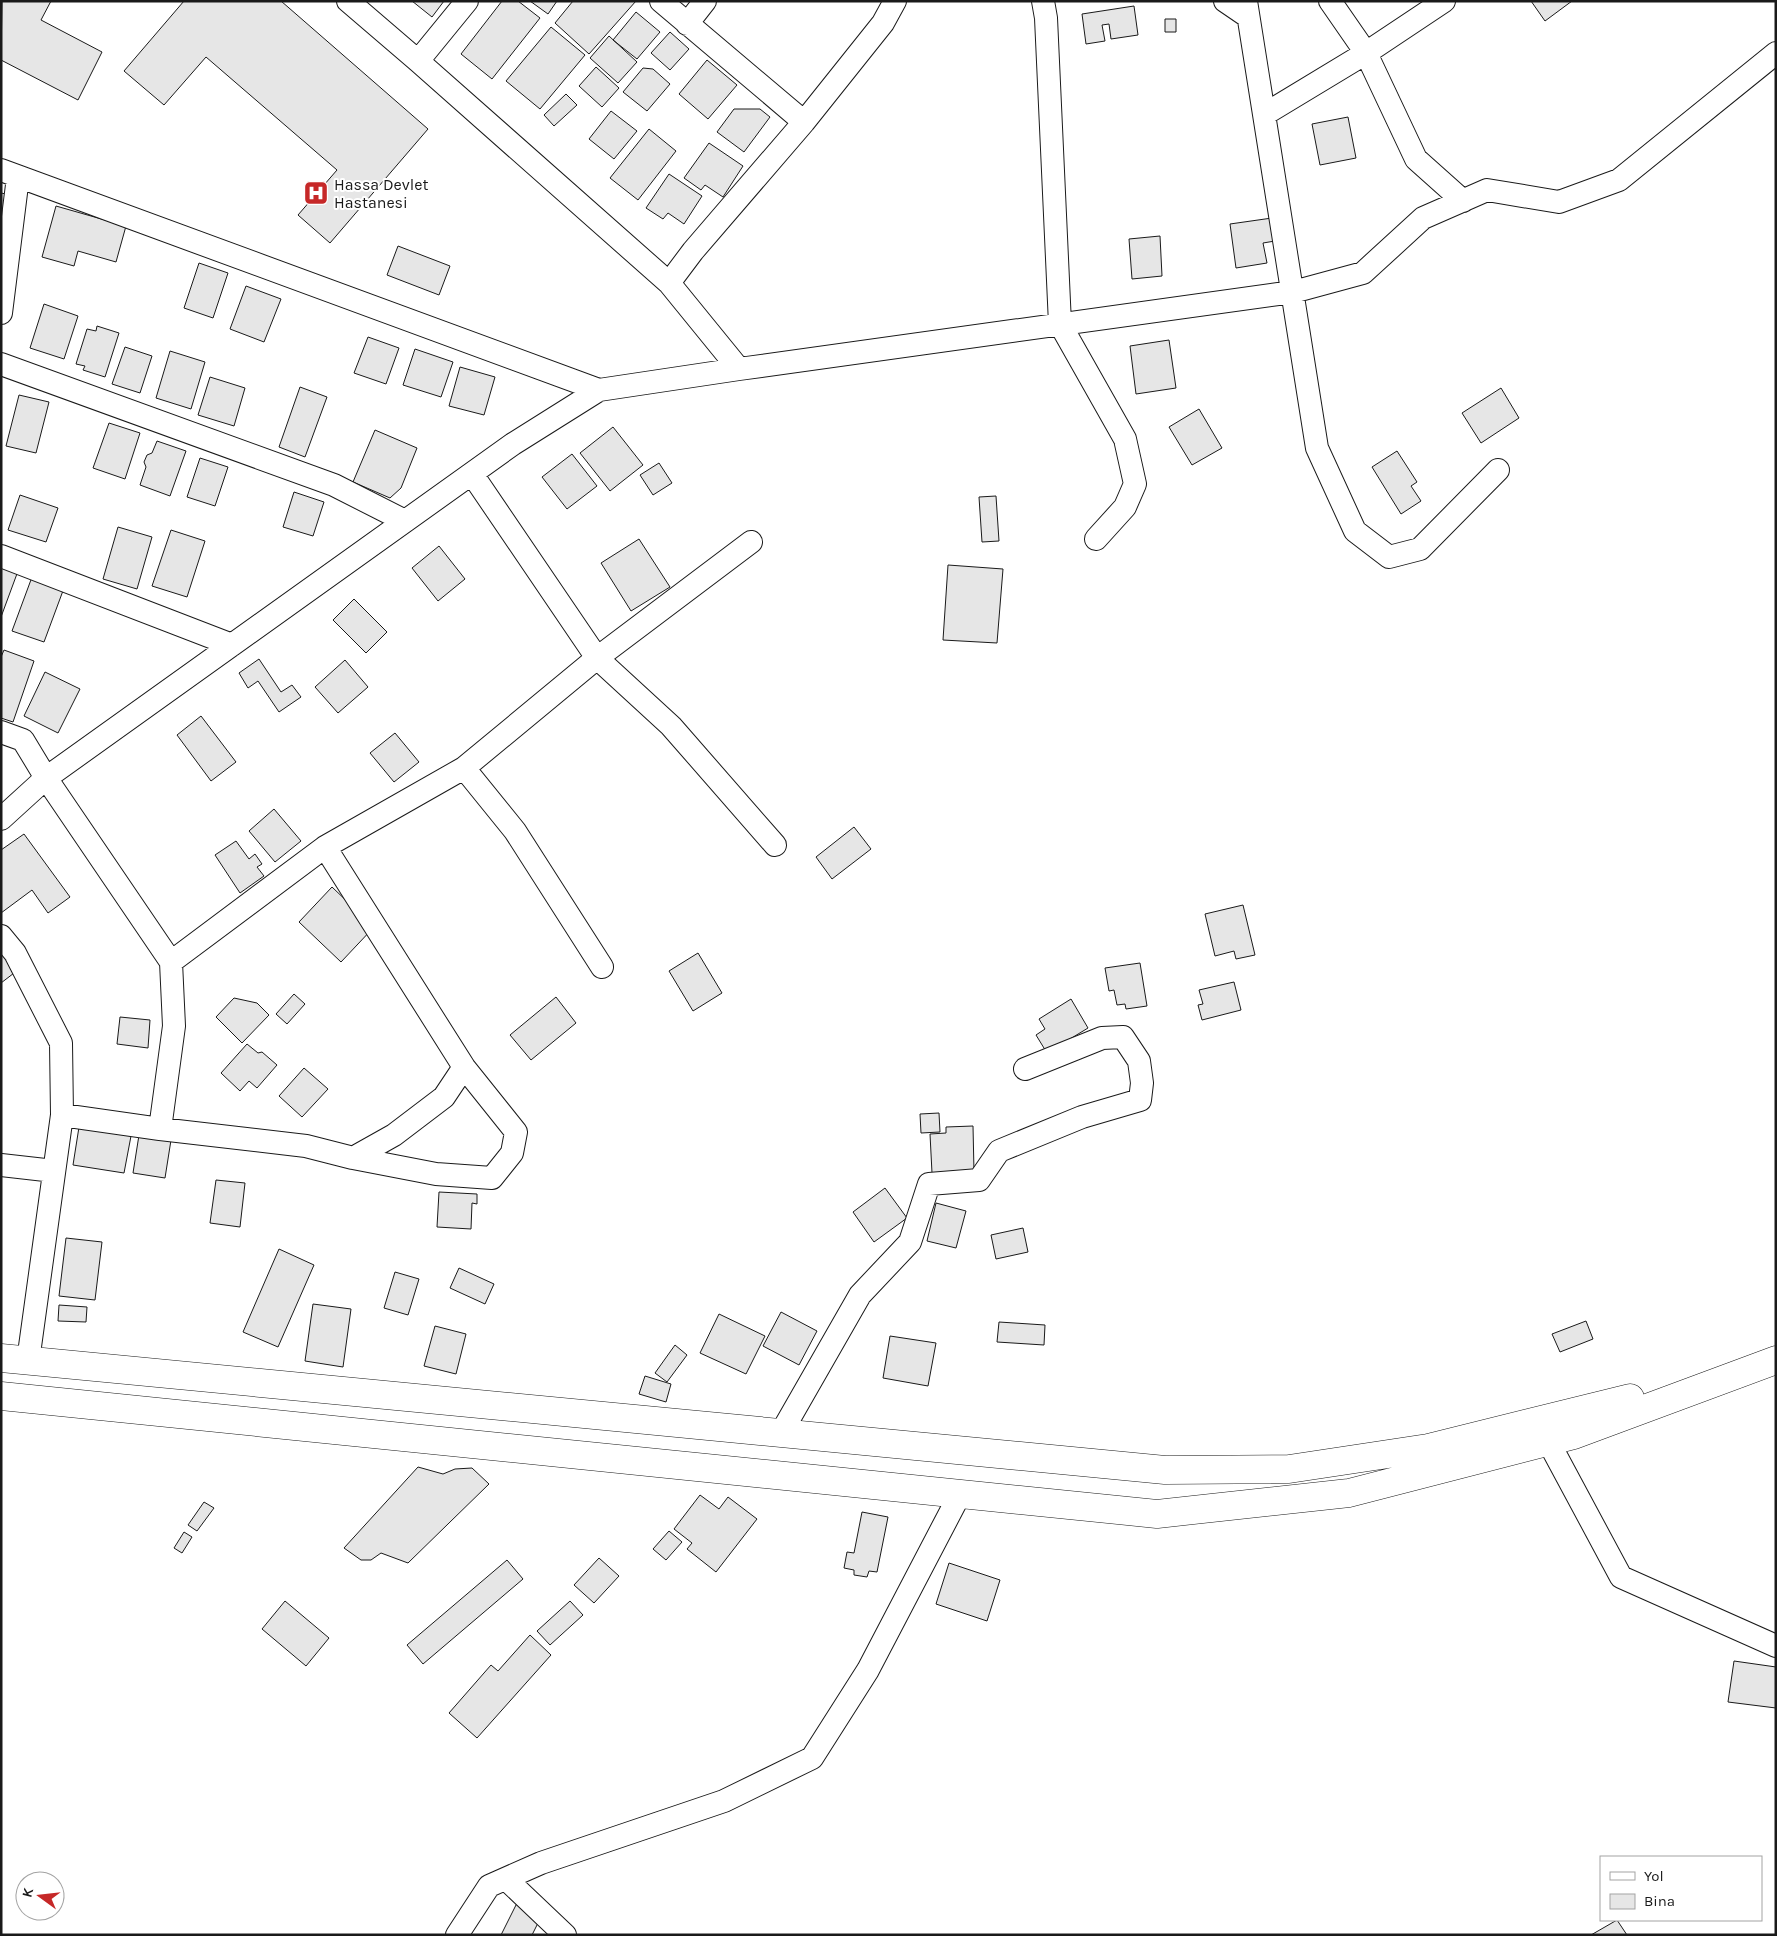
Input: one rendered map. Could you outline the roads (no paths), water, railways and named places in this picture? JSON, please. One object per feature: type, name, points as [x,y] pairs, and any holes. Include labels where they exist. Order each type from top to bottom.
[{"type":"main road","points":[[1,1358],[1164,1470],[1289,1469],[1428,1448],[1768,1363]]},
{"type":"main road","points":[[1,1396],[1157,1514],[1348,1493],[1574,1435],[1768,1363]]},
{"type":"street","points":[[348,1],[669,283],[739,368]]},
{"type":"street","points":[[418,61],[467,1]]},
{"type":"street","points":[[661,1],[804,122]]},
{"type":"street","points":[[687,24],[705,1]]},
{"type":"street","points":[[669,283],[693,251],[804,122],[883,23],[895,1]]},
{"type":"street","points":[[1043,1],[1046,18],[1060,324],[1125,438],[1135,484],[1125,507],[1096,539]]},
{"type":"street","points":[[1225,1],[1247,9],[1317,448],[1355,531],[1389,557],[1420,549],[1498,470]]},
{"type":"street","points":[[1330,1],[1366,53],[1416,160],[1463,201]]},
{"type":"street","points":[[1265,114],[1366,53],[1444,1]]},
{"type":"street","points":[[1,819],[46,778],[513,444],[599,390],[739,368],[1293,292],[1363,273],[1423,218],[1487,190],[1558,202],[1618,180],[1776,53]]},
{"type":"street","points":[[1,313],[10,173],[599,390]]},
{"type":"street","points":[[1,364],[334,485],[405,521]]},
{"type":"street","points":[[472,474],[597,658],[671,726],[775,845]]},
{"type":"street","points":[[171,962],[325,847],[464,768],[597,658],[751,542]]},
{"type":"street","points":[[1,556],[232,645]]},
{"type":"street","points":[[1,732],[23,740],[46,778],[171,962],[174,1026],[160,1129]]},
{"type":"street","points":[[464,768],[515,831],[602,967]]},
{"type":"street","points":[[62,1115],[160,1129],[306,1146],[353,1158],[436,1174],[492,1178],[512,1153],[516,1132],[464,1067],[325,847]]},
{"type":"street","points":[[1,936],[16,953],[60,1043],[62,1115],[28,1361]]},
{"type":"street","points":[[781,1433],[860,1295],[910,1242],[929,1184],[979,1180],[999,1151],[1082,1117],[1140,1100],[1142,1083],[1139,1061],[1122,1037],[1102,1038],[1025,1069]]},
{"type":"street","points":[[353,1158],[394,1135],[444,1097],[464,1067]]},
{"type":"street","points":[[1,1166],[54,1171]]},
{"type":"street","points":[[1548,1442],[1621,1577],[1776,1646]]},
{"type":"street","points":[[457,1935],[489,1886],[541,1863],[724,1801],[812,1758],[868,1670],[960,1494]]},
{"type":"street","points":[[506,1879],[565,1935]]},
{"type":"place","name":"Hassa Devlet Hastanesi","points":[[316,193]]}]
